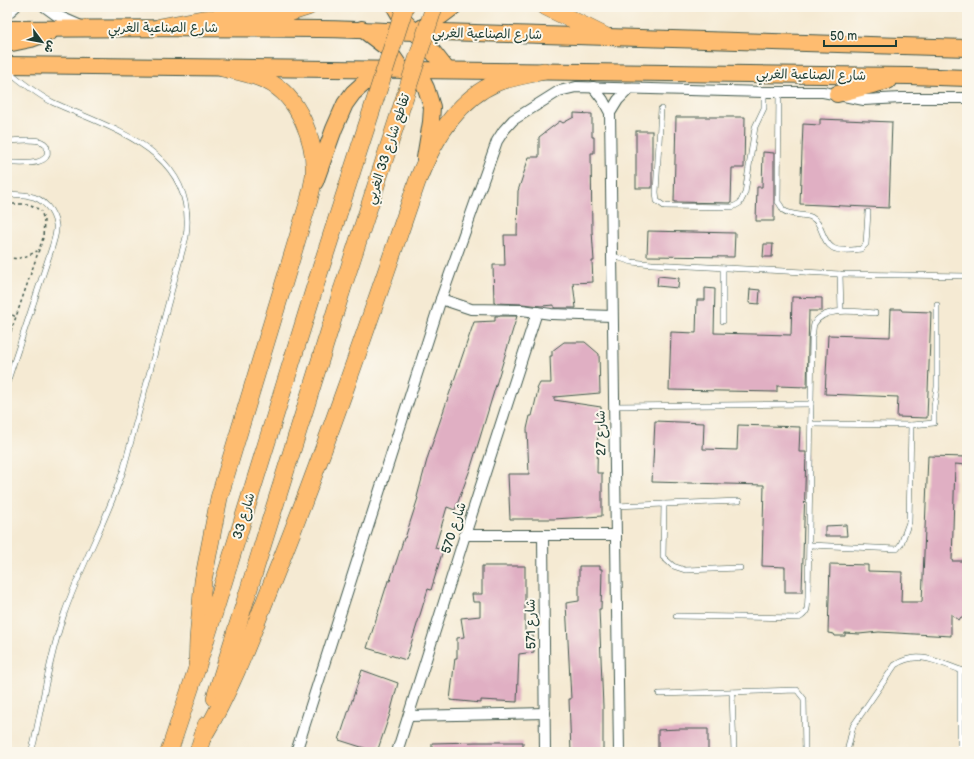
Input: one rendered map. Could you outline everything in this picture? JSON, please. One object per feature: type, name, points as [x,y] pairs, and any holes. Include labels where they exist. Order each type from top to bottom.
[{"type":"highway","points":[[160,27],[202,18],[289,12],[308,7]]},
{"type":"highway","name":"تقاطع شارع 33 الغربي","points":[[317,280],[405,7]]},
{"type":"highway","name":"تقاطع شارع 33 الغربي","points":[[342,290],[434,7]]},
{"type":"highway","points":[[546,7],[607,37]]},
{"type":"highway","points":[[197,668],[203,581],[219,498],[309,200],[314,176],[313,152],[307,129],[296,108],[280,89],[268,81],[250,74],[222,68]]},
{"type":"highway","points":[[200,744],[221,705],[236,672],[310,486],[423,167],[438,138],[453,117],[474,96],[489,87],[506,80],[544,72]]},
{"type":"highway","name":"شارع 33","points":[[168,752],[197,668],[317,280]]},
{"type":"highway","name":"شارع 33","points":[[200,744],[342,290]]},
{"type":"main road","points":[[395,7],[402,19],[420,38],[446,70]]},
{"type":"main road","points":[[402,70],[420,38],[441,16],[453,7]]},
{"type":"main road","name":"شارع الصناعية الغربي","points":[[7,29],[160,27],[362,29],[420,38],[443,32],[967,48]]},
{"type":"main road","points":[[7,44],[31,39],[63,28]]},
{"type":"main road","points":[[362,29],[387,48],[402,70],[422,80],[430,99],[432,122],[423,167]]},
{"type":"main road","points":[[367,69],[387,48],[420,38]]},
{"type":"main road","name":"شارع الصناعية الغربي","points":[[7,65],[909,76],[967,78]]},
{"type":"main road","points":[[309,200],[334,129],[353,93],[373,74],[402,70]]},
{"type":"main road","points":[[837,94],[909,76]]},
{"type":"street","points":[[7,14],[15,7]]},
{"type":"street","points":[[45,7],[66,21],[86,28]]},
{"type":"street","name":"شارع الصناعية الغربي","points":[[296,752],[442,299],[497,141],[513,120],[560,91],[571,88],[594,87],[764,92],[823,92],[864,100],[901,98],[967,98]]},
{"type":"street","name":"شارع 27","points":[[594,87],[610,113],[619,752]]},
{"type":"street","points":[[610,113],[618,100],[629,89]]},
{"type":"street","points":[[442,299],[471,309],[522,310],[551,314],[612,316]]},
{"type":"street","name":"شارع 570","points":[[397,752],[537,312]]},
{"type":"street","points":[[465,535],[616,535]]},
{"type":"street","name":"شارع 571","points":[[543,535],[545,752]]},
{"type":"street","points":[[409,716],[545,713]]},
{"type":"lane","points":[[7,70],[30,89],[46,99],[121,131],[157,156],[176,178],[183,191],[187,206],[188,222],[186,237],[121,477],[110,508],[64,614],[51,656],[31,752]]},
{"type":"lane","points":[[661,109],[656,192],[657,201],[664,206],[733,207],[740,202],[745,193],[755,128],[764,108],[764,92]]},
{"type":"lane","points":[[779,92],[778,202],[784,210],[795,215],[811,218],[818,223],[826,241],[832,247],[840,250],[861,250],[866,244],[868,212]]},
{"type":"lane","points":[[7,142],[36,141],[42,142],[47,146],[48,153],[45,159],[39,162],[12,163]]},
{"type":"lane","points":[[7,195],[31,196],[40,200],[48,206],[56,224],[52,247],[7,383]]},
{"type":"lane","points":[[613,256],[632,262],[652,264],[840,274],[967,276]]},
{"type":"lane","points":[[723,268],[723,321]]},
{"type":"lane","points":[[840,274],[841,312]]},
{"type":"lane","points":[[811,424],[911,425],[934,423],[934,406],[938,387],[937,305]]},
{"type":"lane","points":[[676,616],[799,618],[805,614],[808,608],[810,546],[812,337],[814,325],[823,315],[841,312],[875,313]]},
{"type":"lane","points":[[614,406],[811,404]]},
{"type":"lane","points":[[810,546],[897,549],[901,544],[909,522],[911,425]]},
{"type":"lane","points":[[615,506],[739,501]]},
{"type":"lane","points":[[664,504],[663,557],[673,566],[685,570],[740,568]]},
{"type":"lane","points":[[847,752],[853,726],[895,665],[902,660],[911,657],[924,658],[967,672]]},
{"type":"lane","points":[[960,670],[960,752]]},
{"type":"lane","points":[[659,694],[797,690],[804,699],[805,752]]},
{"type":"lane","points":[[732,692],[734,752]]},
{"type":"path","points":[[7,205],[29,204],[40,210],[44,220],[43,238],[7,343]]},
{"type":"path","points":[[7,257],[22,258],[38,251]]},
{"type":"path","points":[[7,312],[16,317]]},
{"type":"building","points":[[574,113],[592,114],[592,137],[594,137],[594,153],[591,153],[594,261],[592,261],[593,282],[573,283],[576,308],[554,308],[554,305],[541,306],[494,303],[493,265],[505,265],[504,235],[517,235],[518,191],[529,157],[539,157],[539,137],[560,121],[563,123],[574,117]]},
{"type":"building","points":[[676,117],[745,117],[744,168],[732,168],[731,203],[674,202]]},
{"type":"building","points":[[820,119],[892,122],[889,208],[800,204],[803,124],[820,125]]},
{"type":"building","points":[[636,131],[652,131],[652,188],[636,188]]},
{"type":"building","points":[[763,152],[774,153],[774,221],[756,221],[757,187],[762,187]]},
{"type":"building","points":[[648,231],[735,233],[734,257],[647,256]]},
{"type":"building","points":[[764,244],[773,244],[772,257],[763,257]]},
{"type":"building","points":[[658,276],[679,278],[678,288],[657,286]]},
{"type":"building","points":[[705,288],[715,289],[714,333],[791,335],[792,297],[822,298],[822,311],[809,311],[807,387],[777,386],[777,392],[669,390],[671,332],[696,333],[697,300],[705,300]]},
{"type":"building","points":[[750,289],[760,290],[759,304],[749,303]]},
{"type":"building","points":[[891,309],[931,312],[927,418],[897,417],[898,397],[825,394],[828,335],[890,337]]},
{"type":"building","points":[[495,316],[517,316],[471,467],[455,510],[447,507],[435,548],[443,550],[431,590],[428,589],[406,660],[367,648],[388,581],[390,581],[418,498],[417,497],[428,456],[474,322],[495,321]]},
{"type":"building","points":[[564,342],[585,342],[599,354],[600,393],[554,397],[554,400],[601,407],[601,420],[598,420],[597,473],[602,473],[602,516],[554,519],[510,519],[508,474],[529,474],[527,429],[530,416],[532,416],[537,389],[540,383],[551,383],[550,356],[552,356],[552,351]]},
{"type":"building","points":[[655,421],[704,423],[703,449],[737,450],[738,425],[800,427],[799,452],[806,452],[802,592],[785,592],[785,567],[762,566],[764,485],[652,482]]},
{"type":"building","points":[[928,456],[967,457],[967,465],[955,464],[952,561],[967,561],[967,619],[961,617],[959,620],[951,614],[951,636],[879,632],[859,634],[845,633],[845,636],[835,636],[834,634],[828,633],[830,564],[868,565],[868,571],[902,572],[901,602],[922,602]]},
{"type":"building","points":[[846,525],[847,536],[825,536],[825,526]]},
{"type":"building","points":[[482,566],[525,566],[525,635],[533,635],[534,652],[519,654],[517,702],[481,700],[481,703],[450,700],[455,658],[457,658],[457,638],[464,637],[461,618],[480,616],[480,602],[473,602],[472,594],[482,594]]},
{"type":"building","points":[[579,566],[600,566],[600,569],[602,569],[601,609],[599,609],[603,707],[603,752],[571,752],[569,699],[571,699],[566,603],[579,601]]},
{"type":"building","points":[[362,670],[398,683],[390,714],[377,752],[339,740]]},
{"type":"building","points":[[708,729],[708,752],[658,752],[658,730]]},
{"type":"building","points":[[523,742],[523,752],[432,752],[432,743]]}]
